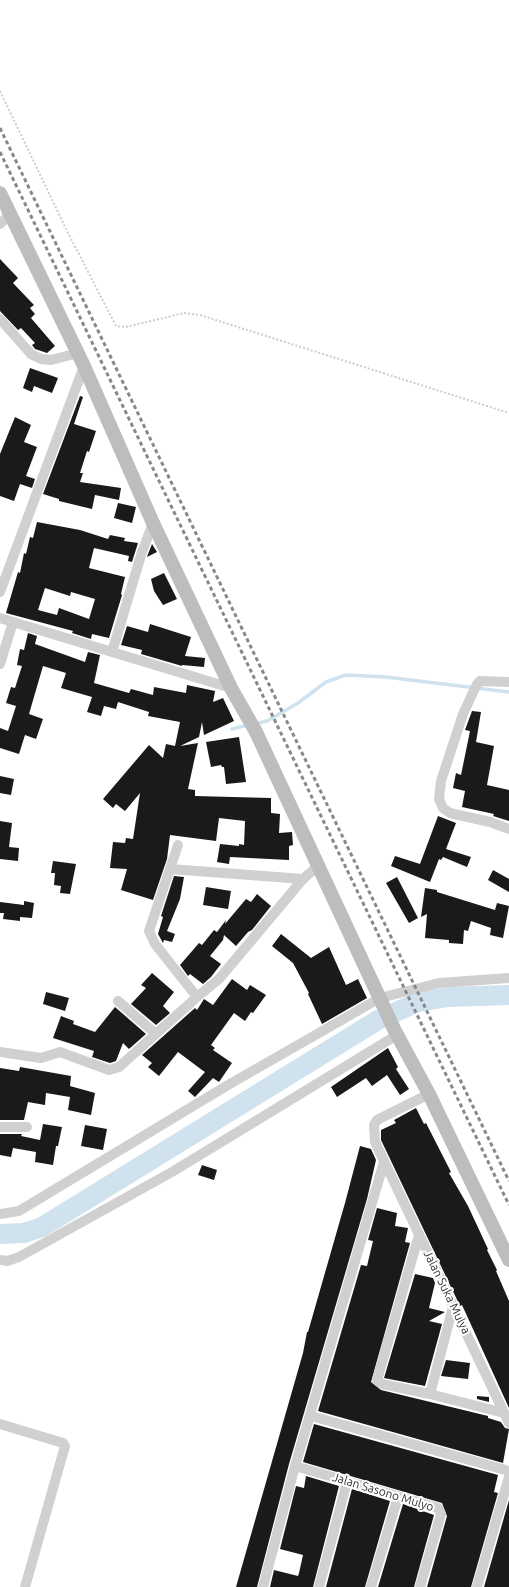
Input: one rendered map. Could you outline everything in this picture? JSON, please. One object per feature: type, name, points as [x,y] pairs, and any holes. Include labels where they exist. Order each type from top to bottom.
[{"type":"main road","points":[[0,193],[78,353],[153,523],[231,688],[256,732],[396,1032],[509,1260]]},
{"type":"street","points":[[0,224],[10,214]]},
{"type":"street","points":[[0,319],[31,354],[41,359],[51,360],[78,353]]},
{"type":"street","points":[[0,592],[84,366]]},
{"type":"street","points":[[112,652],[142,552],[153,523]]},
{"type":"street","points":[[0,618],[231,688]]},
{"type":"street","points":[[0,664],[13,622]]},
{"type":"street","points":[[509,682],[480,681],[474,688],[440,781],[440,803],[450,812],[509,829]]},
{"type":"street","points":[[178,845],[149,931],[155,944],[197,997]]},
{"type":"street","points":[[0,1052],[41,1058],[56,1052],[63,1052],[110,1070],[114,1069],[219,979],[303,879],[319,865]]},
{"type":"street","points":[[170,869],[303,879]]},
{"type":"street","points":[[0,1214],[19,1211],[228,1085],[382,1002],[439,983],[509,978]]},
{"type":"street","points":[[118,1001],[156,1034]]},
{"type":"street","points":[[0,1260],[8,1261],[20,1257],[172,1172],[396,1032]]},
{"type":"street","name":"Jalan Suka Mulya","points":[[428,1094],[381,1117],[374,1125],[375,1142],[509,1423]]},
{"type":"street","points":[[0,1127],[27,1127]]},
{"type":"street","points":[[263,1587],[295,1466],[311,1416],[384,1162]]},
{"type":"street","points":[[419,1235],[377,1380],[382,1384],[430,1394],[504,1413]]},
{"type":"street","points":[[430,1394],[453,1307]]},
{"type":"street","points":[[311,1416],[509,1471]]},
{"type":"street","points":[[0,1424],[63,1443],[65,1446],[25,1587]]},
{"type":"street","name":"Jalan Sasono Mulyo","points":[[295,1466],[438,1508],[441,1514],[420,1587]]},
{"type":"street","points":[[476,1587],[509,1477]]},
{"type":"street","points":[[319,1587],[347,1482]]},
{"type":"street","points":[[371,1587],[398,1497]]},
{"type":"path","points":[[0,91],[70,238],[116,326],[126,327],[184,314],[206,316],[509,413]]},
{"type":"building","points":[[0,259],[18,278],[13,283],[34,305],[30,308],[35,314],[31,318],[55,346],[47,353],[35,349],[32,345],[35,343],[21,328],[18,330],[0,311]]},
{"type":"building","points":[[30,368],[58,378],[52,393],[34,386],[32,392],[23,388]]},
{"type":"building","points":[[80,396],[83,397],[74,424],[96,431],[89,452],[87,451],[80,473],[83,473],[80,482],[121,488],[119,500],[95,495],[92,509],[59,501],[59,499],[43,494]]},
{"type":"building","points":[[15,417],[31,425],[24,442],[37,447],[26,476],[35,479],[32,488],[20,484],[14,501],[0,496],[0,454]]},
{"type":"building","points":[[118,503],[136,507],[132,523],[114,518]]},
{"type":"building","points":[[37,522],[80,530],[108,539],[110,535],[125,538],[124,541],[138,543],[132,562],[128,561],[129,556],[94,548],[89,568],[125,577],[122,595],[109,638],[92,634],[91,639],[72,633],[73,631],[6,613],[18,572],[20,573],[24,553],[26,554],[30,537],[33,538]],"holes":[[[45,588],[70,596],[71,592],[95,599],[89,619],[59,608],[57,615],[38,610]]]},
{"type":"building","points":[[152,544],[157,552],[147,557],[148,554]]},
{"type":"building","points":[[164,573],[177,599],[163,605],[154,591],[151,579]]},
{"type":"building","points":[[150,624],[191,637],[185,656],[205,658],[204,667],[182,666],[141,654],[142,650],[121,645],[127,626],[148,632]]},
{"type":"building","points":[[28,633],[37,636],[35,644],[85,662],[88,652],[100,655],[94,683],[129,693],[131,689],[153,695],[154,687],[186,693],[187,685],[215,691],[213,702],[223,698],[234,721],[204,735],[202,722],[199,737],[180,746],[198,743],[188,789],[195,790],[195,796],[271,798],[271,813],[280,814],[279,833],[292,832],[293,845],[289,846],[289,860],[230,857],[229,864],[217,862],[220,844],[239,846],[239,844],[244,845],[245,821],[219,818],[216,841],[170,835],[167,859],[153,900],[121,890],[127,869],[110,868],[113,842],[125,843],[126,838],[133,839],[140,793],[125,811],[116,804],[113,808],[103,799],[149,745],[163,758],[166,744],[175,746],[180,722],[148,716],[149,712],[118,702],[116,709],[104,706],[101,716],[87,712],[92,697],[61,688],[66,673],[43,666],[29,714],[43,719],[36,739],[25,735],[19,754],[0,748],[0,728],[8,731],[16,706],[6,703],[11,687],[15,688],[22,666],[17,665],[20,649],[24,650]]},
{"type":"building","points":[[472,711],[481,712],[476,742],[494,746],[487,785],[509,790],[509,821],[493,816],[494,814],[462,807],[465,791],[453,788],[456,773],[461,775],[470,731],[465,730]]},
{"type":"building","points":[[239,737],[246,782],[226,784],[224,767],[221,765],[211,767],[206,742]]},
{"type":"building","points":[[0,776],[14,779],[11,795],[0,793]]},
{"type":"building","points":[[438,816],[456,823],[446,849],[471,857],[467,867],[443,857],[441,860],[439,859],[430,882],[391,866],[395,856],[420,864]]},
{"type":"building","points":[[0,821],[12,823],[9,847],[19,848],[18,861],[0,859]]},
{"type":"building","points":[[53,861],[76,864],[70,894],[60,893],[61,886],[54,885],[55,873],[51,873]]},
{"type":"building","points":[[493,870],[509,879],[509,892],[488,880]]},
{"type":"building","points":[[174,876],[184,877],[180,899],[167,931],[175,934],[172,942],[164,940],[163,943],[158,934],[163,917],[161,916]]},
{"type":"building","points":[[397,877],[418,918],[409,923],[386,883]]},
{"type":"building","points":[[206,887],[231,891],[228,909],[203,905]]},
{"type":"building","points":[[425,888],[437,890],[437,892],[495,910],[497,903],[509,906],[503,938],[490,935],[491,928],[471,921],[468,931],[464,930],[463,944],[449,943],[449,940],[425,938],[427,914],[421,917]]},
{"type":"building","points":[[257,894],[271,906],[252,930],[248,932],[236,946],[224,935],[223,940],[210,956],[221,964],[211,977],[203,984],[190,974],[188,976],[180,965],[199,943],[202,945],[214,930],[217,932],[226,920],[225,924],[246,899],[251,902]]},
{"type":"building","points":[[24,901],[34,903],[32,918],[20,917],[20,921],[3,919],[4,913],[0,913],[0,902],[24,905]]},
{"type":"building","points":[[281,934],[311,958],[329,947],[346,985],[358,979],[367,998],[322,1024],[308,994],[309,993],[293,963],[272,946]]},
{"type":"building","points":[[152,973],[174,992],[163,1006],[170,1013],[156,1025],[131,1004],[146,988],[141,985]]},
{"type":"building","points":[[232,979],[247,990],[250,985],[266,995],[245,1021],[234,1013],[211,1045],[215,1048],[213,1050],[232,1063],[219,1082],[213,1078],[195,1097],[188,1091],[205,1072],[178,1052],[159,1076],[148,1067],[152,1063],[142,1055],[195,1008],[197,1010],[204,999],[213,1005]]},
{"type":"building","points":[[46,992],[69,998],[65,1011],[43,1004]]},
{"type":"building","points":[[115,1007],[146,1034],[129,1049],[123,1043],[116,1061],[110,1063],[92,1057],[94,1051],[53,1038],[61,1016],[74,1021],[73,1024],[95,1032]]},
{"type":"building","points":[[388,1048],[398,1067],[396,1069],[409,1089],[400,1095],[387,1075],[372,1086],[366,1078],[337,1097],[331,1087]]},
{"type":"building","points":[[20,1067],[71,1076],[70,1086],[95,1093],[91,1115],[68,1110],[70,1097],[46,1093],[45,1105],[28,1102],[24,1120],[0,1120],[0,1068],[19,1071]]},
{"type":"building","points":[[416,1108],[424,1124],[426,1123],[451,1172],[449,1173],[468,1206],[488,1249],[487,1250],[497,1270],[496,1271],[509,1301],[509,1408],[462,1305],[460,1306],[381,1140],[381,1130],[396,1123],[394,1120]]},
{"type":"building","points":[[43,1124],[62,1127],[58,1146],[56,1146],[53,1165],[35,1162],[36,1152],[13,1148],[11,1157],[0,1155],[0,1134],[22,1134],[21,1136],[40,1140]]},
{"type":"building","points":[[85,1125],[107,1129],[103,1150],[81,1146]]},
{"type":"building","points":[[360,1146],[371,1149],[376,1160],[367,1199],[289,1464],[257,1587],[236,1587],[303,1353],[307,1332]]},
{"type":"building","points":[[202,1165],[217,1170],[214,1180],[198,1175]]},
{"type":"building","points":[[377,1208],[397,1213],[395,1226],[408,1228],[405,1242],[410,1243],[371,1382],[381,1390],[488,1416],[488,1418],[501,1422],[505,1428],[509,1429],[503,1463],[318,1411],[361,1265],[367,1266],[373,1241],[368,1240]]},
{"type":"building","points":[[415,1274],[433,1278],[435,1283],[429,1308],[445,1312],[429,1321],[442,1324],[425,1386],[384,1378]]},
{"type":"building","points":[[446,1360],[470,1363],[468,1379],[441,1376]]},
{"type":"building","points":[[477,1396],[489,1397],[489,1402],[477,1399]]},
{"type":"building","points":[[314,1424],[498,1475],[494,1492],[498,1493],[471,1587],[427,1587],[447,1516],[442,1503],[303,1462]]},
{"type":"building","points":[[306,1476],[339,1486],[313,1587],[270,1587],[274,1570],[298,1576],[299,1573],[303,1555],[280,1549],[296,1486],[304,1488]]},
{"type":"building","points":[[352,1489],[390,1501],[365,1587],[326,1587]]},
{"type":"building","points":[[509,1500],[509,1587],[484,1587]]},
{"type":"building","points":[[403,1504],[434,1515],[414,1587],[378,1587]]},
{"type":"waterway","points":[[254,724],[267,721],[298,703],[326,682],[346,675],[386,677],[509,692]]},
{"type":"waterway","points":[[232,729],[248,725]]},
{"type":"waterway","points":[[0,1234],[24,1233],[42,1227],[378,1020],[418,1002],[448,997],[509,995]]},
{"type":"railway","points":[[0,128],[509,1181]]},
{"type":"railway","points":[[0,152],[509,1205]]}]
